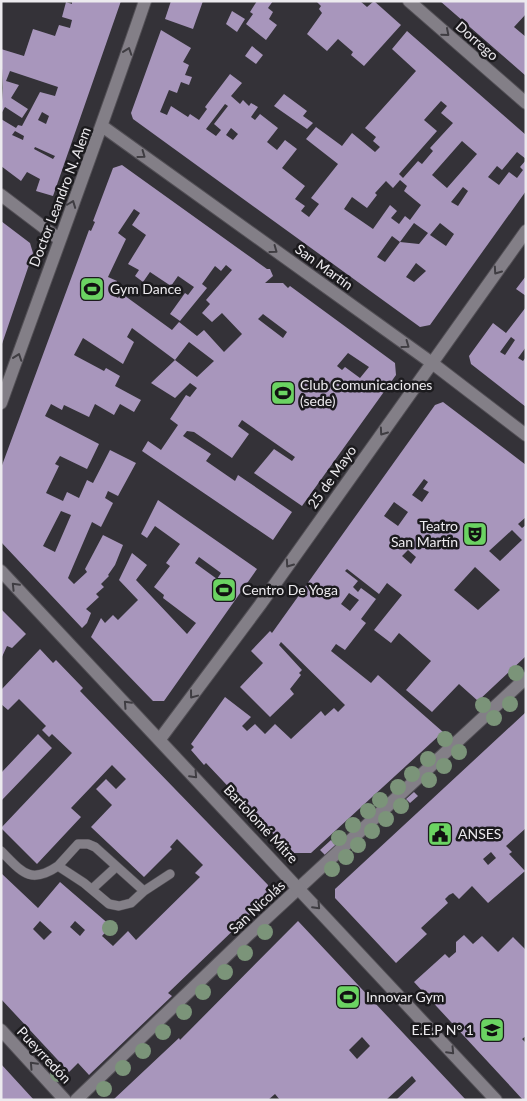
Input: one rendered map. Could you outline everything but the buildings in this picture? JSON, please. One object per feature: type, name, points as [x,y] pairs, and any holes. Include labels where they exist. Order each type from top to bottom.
[{"type":"street","name":"Doctor Leandro N. Alem","points":[[1,403],[59,239],[102,126],[145,1]]},
{"type":"street","name":"Dorrego","points":[[409,1],[526,103]]},
{"type":"street","name":"San Martín","points":[[102,126],[432,363],[526,436]]},
{"type":"street","points":[[1,195],[59,239]]},
{"type":"street","name":"25 de Mayo","points":[[160,739],[260,605],[526,231]]},
{"type":"street","name":"Bartolomé Mitre","points":[[1,571],[300,888],[496,1100]]},
{"type":"street","name":"San Nicolás","points":[[76,1100],[526,678]]},
{"type":"street","name":"Pueyrredón","points":[[1,1030],[65,1100]]},
{"type":"lane","points":[[1,851],[32,876],[43,876],[58,866],[78,844],[88,844],[95,847],[116,868],[144,891]]},
{"type":"lane","points":[[58,866],[92,889],[109,904],[119,906],[131,903],[144,891],[170,874]]},
{"type":"lane","points":[[92,889],[116,868]]},
{"type":"place","name":"Gym Dance","points":[[92,289]]},
{"type":"place","name":"Club Comunicaciones (sede)","points":[[283,393]]},
{"type":"place","name":"Teatro San Martín","points":[[475,534]]},
{"type":"place","name":"Centro De Yoga","points":[[224,590]]},
{"type":"place","name":"ANSES","points":[[440,834]]},
{"type":"place","name":"Innovar Gym","points":[[348,997]]},
{"type":"place","name":"E.E.P N° 1","points":[[492,1030]]}]
